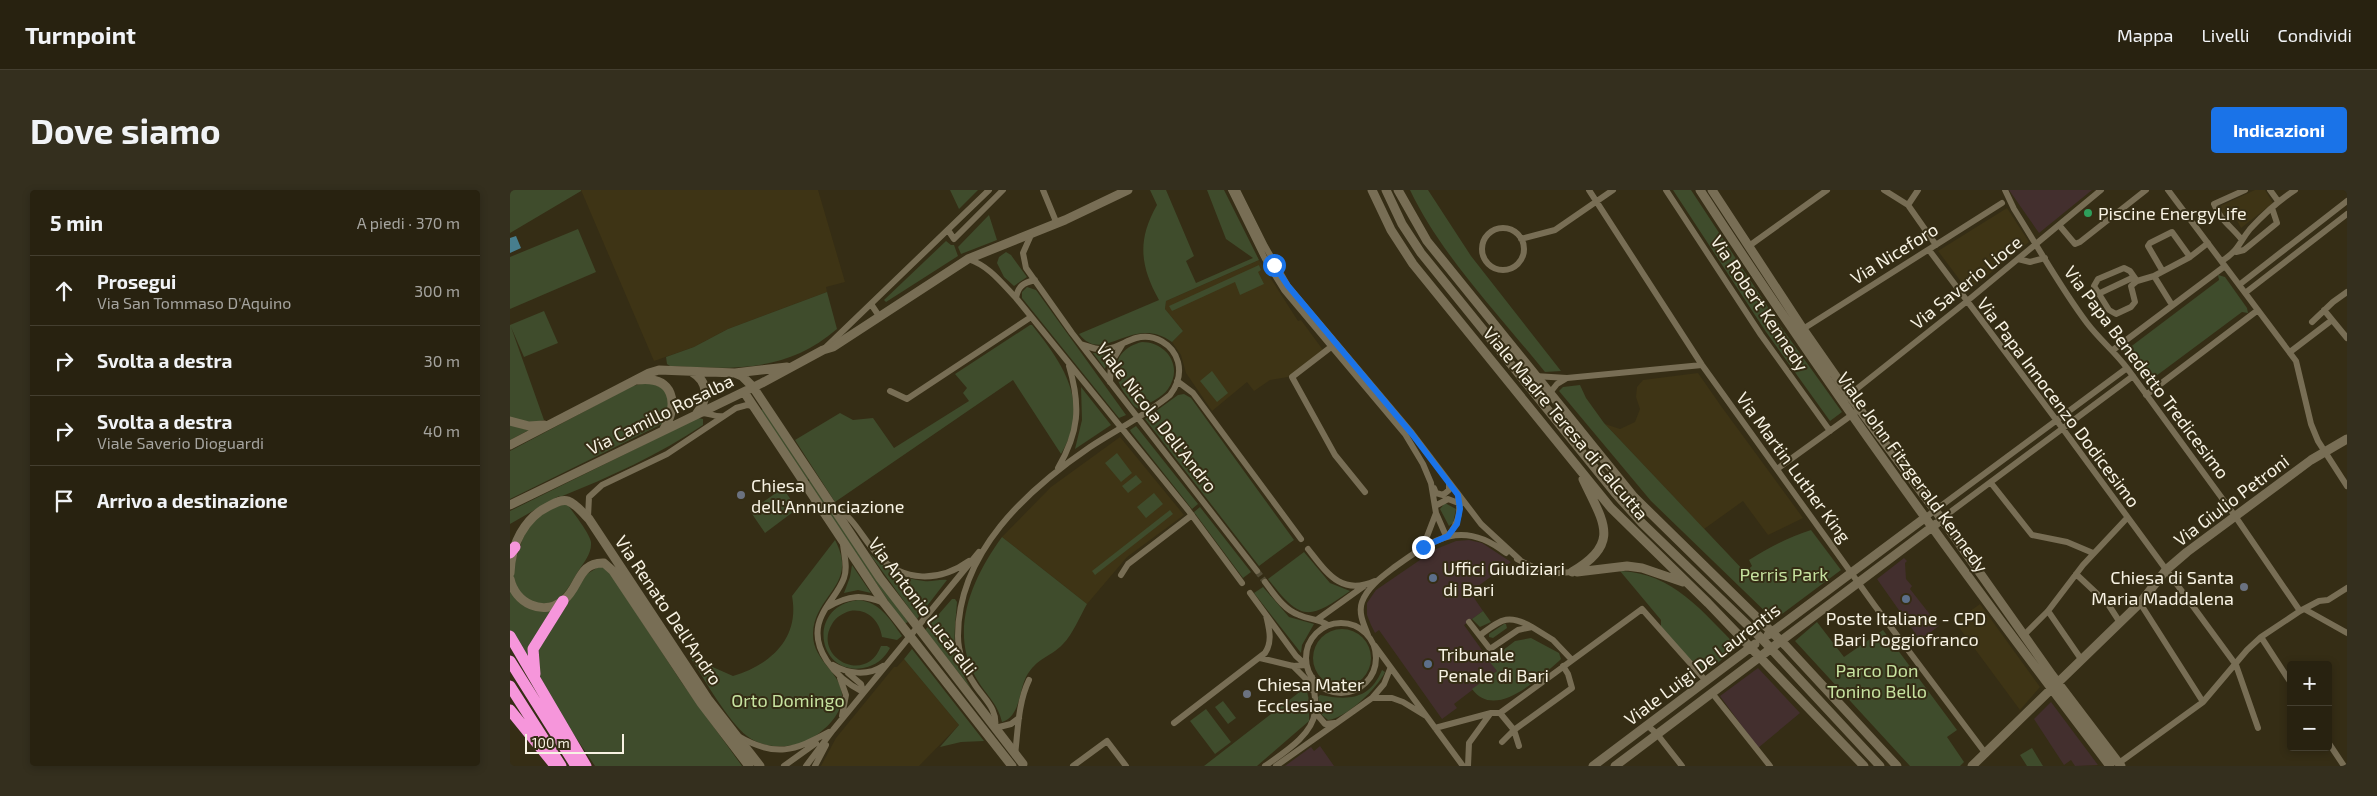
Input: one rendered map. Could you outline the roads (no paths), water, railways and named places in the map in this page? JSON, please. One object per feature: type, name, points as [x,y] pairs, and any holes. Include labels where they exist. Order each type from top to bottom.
[{"type":"highway","points":[[536,678],[533,667],[534,649],[563,601]]},
{"type":"highway","points":[[510,636],[586,766]]},
{"type":"highway","points":[[510,662],[576,766]]},
{"type":"highway","points":[[510,686],[561,766]]},
{"type":"highway","points":[[510,710],[545,755],[557,766]]},
{"type":"street","points":[[823,350],[989,190]]},
{"type":"street","points":[[948,230],[954,239],[1003,190]]},
{"type":"street","points":[[1043,190],[1057,224]]},
{"type":"street","points":[[968,259],[1057,224],[1128,190]]},
{"type":"street","points":[[1231,190],[1274,275],[1405,434],[1436,493],[1443,495],[1449,490],[1449,483]]},
{"type":"street","points":[[1237,190],[1264,246],[1288,286],[1412,434],[1470,510],[1490,533],[1520,560]]},
{"type":"street","name":"Viale Madre Teresa di Calcutta","points":[[1372,190],[1391,230],[1413,264],[1611,508],[1708,603],[1864,766]]},
{"type":"street","name":"Viale Madre Teresa di Calcutta","points":[[1386,190],[1405,229],[1421,253],[1614,494],[1762,639],[1880,766]]},
{"type":"street","name":"Viale Madre Teresa di Calcutta","points":[[1398,190],[1426,241],[1634,497],[1781,641],[1897,766]]},
{"type":"street","name":"Via Martin Luther King","points":[[1589,190],[1702,365],[1859,583],[1986,754]]},
{"type":"street","points":[[1521,239],[1555,230],[1613,190]]},
{"type":"street","name":"Via Robert Kennedy","points":[[1666,190],[1761,335],[1830,431]]},
{"type":"street","name":"Viale John Fitzgerald Kennedy","points":[[1700,190],[1785,321],[1935,510],[2058,683],[2120,764]]},
{"type":"street","name":"Viale John Fitzgerald Kennedy","points":[[1712,190],[1803,329],[1849,395],[1856,412],[1926,517],[2051,690],[2110,766]]},
{"type":"street","points":[[1740,252],[1827,190]]},
{"type":"street","points":[[1884,190],[1908,205],[1936,245]]},
{"type":"street","points":[[1908,205],[1918,190]]},
{"type":"street","points":[[2005,190],[2014,209],[2036,244]]},
{"type":"street","name":"Via Saverio Lioce","points":[[1849,395],[1966,302],[2101,190]]},
{"type":"street","points":[[2059,225],[2075,244],[2080,242],[2146,190]]},
{"type":"street","points":[[2168,190],[2290,352],[2299,368],[2311,424],[2324,451],[2347,486]]},
{"type":"street","points":[[2242,240],[2231,226],[2220,219],[2214,204],[2245,190]]},
{"type":"street","points":[[2270,190],[2278,201]]},
{"type":"street","points":[[2113,350],[2224,264],[2236,252],[2242,240],[2278,201],[2295,190]]},
{"type":"street","points":[[2239,285],[2347,201]]},
{"type":"street","name":"Via Niceforo","points":[[1803,329],[2002,203]]},
{"type":"street","points":[[2236,252],[2244,250],[2277,223],[2272,208]]},
{"type":"street","points":[[2245,293],[2347,214]]},
{"type":"street","points":[[1497,228],[1509,229],[1521,239],[1523,253],[1514,267],[1498,269],[1485,260],[1482,253],[1483,241],[1488,234],[1497,228]]},
{"type":"street","points":[[2162,270],[2148,246],[2150,243],[2172,232],[2190,258]]},
{"type":"street","name":"Viale Nicola Dell'Andro","points":[[1030,235],[1023,253],[1023,260],[1035,280],[1081,344],[1257,572]]},
{"type":"street","points":[[2098,294],[2136,279],[2154,276],[2162,270],[2190,258],[2208,243]]},
{"type":"street","name":"Via Papa Benedetto Tredicesimo","points":[[2036,244],[2086,322],[2106,348],[2113,350],[2127,368],[2303,610]]},
{"type":"street","name":"Via Papa Innocenzo Dodicesimo","points":[[1929,250],[1966,302],[2063,428],[2236,665],[2258,728]]},
{"type":"street","points":[[2018,259],[2030,262],[2045,258]]},
{"type":"street","name":"Viale Nicola Dell'Andro","points":[[968,259],[990,269],[1016,298],[1192,515],[1242,583]]},
{"type":"street","name":"Via Camillo Rosalba","points":[[510,504],[744,392],[823,350],[833,347],[968,259]]},
{"type":"street","points":[[2124,268],[2130,270],[2136,279],[2131,286],[2135,302],[2131,307],[2116,314],[2110,310],[2094,286],[2098,279],[2124,268]]},
{"type":"street","points":[[2154,276],[2172,305]]},
{"type":"street","points":[[1016,298],[1018,288],[1024,282],[1035,280]]},
{"type":"street","points":[[2312,322],[2347,292]]},
{"type":"street","points":[[872,304],[879,316]]},
{"type":"street","points":[[2146,395],[2258,310]]},
{"type":"street","points":[[2324,310],[2347,338]]},
{"type":"street","points":[[890,391],[907,399],[1032,317]]},
{"type":"street","points":[[2290,352],[2332,320]]},
{"type":"street","points":[[806,766],[864,692],[1016,509],[1056,472],[1170,395],[1177,381],[1179,372],[1177,358],[1168,345],[1162,341],[1141,337],[1122,345],[1098,349],[1081,344]]},
{"type":"street","points":[[1110,382],[1111,363],[1122,345]]},
{"type":"street","points":[[1332,347],[1292,377],[1335,455],[1365,492]]},
{"type":"street","points":[[1056,472],[1068,451],[1076,427],[1076,395],[1068,362]]},
{"type":"street","points":[[1535,376],[1567,378],[1702,365]]},
{"type":"street","points":[[510,445],[633,381],[659,370],[736,373],[793,366]]},
{"type":"street","points":[[1926,517],[2127,368]]},
{"type":"street","points":[[690,371],[698,376],[706,392],[704,402],[696,414]]},
{"type":"street","name":"Via Antonio Lucarelli","points":[[736,373],[753,387],[880,578],[1023,764]]},
{"type":"street","points":[[1941,519],[2133,376]]},
{"type":"street","points":[[1550,394],[1557,384],[1567,378]]},
{"type":"street","points":[[633,381],[654,380],[665,386],[671,395],[673,406],[671,417],[664,429]]},
{"type":"street","points":[[1177,381],[1193,393],[1301,539]]},
{"type":"street","name":"Via Antonio Lucarelli","points":[[744,392],[832,528],[884,603],[1012,766]]},
{"type":"street","points":[[588,519],[587,505],[589,497],[594,491],[667,454],[741,406],[754,408],[764,404]]},
{"type":"street","points":[[1777,469],[1856,412]]},
{"type":"street","points":[[696,414],[706,413],[714,417],[726,416]]},
{"type":"street","points":[[510,421],[529,426],[549,424]]},
{"type":"street","name":"Via Giulio Petroni","points":[[1972,766],[2119,621],[2140,603],[2166,570],[2235,516],[2324,451],[2347,439]]},
{"type":"street","points":[[1572,572],[1596,555],[1604,536],[1599,510],[1577,467]]},
{"type":"street","points":[[1431,483],[1436,509],[1447,536]]},
{"type":"street","points":[[1991,483],[2032,535],[2067,542],[2093,553]]},
{"type":"street","points":[[1318,618],[1364,586],[1376,581],[1423,547],[1447,536],[1457,524],[1458,495]]},
{"type":"street","points":[[1423,547],[1436,509],[1448,499],[1470,510]]},
{"type":"street","name":"Via Renato Dell'Andro","points":[[510,573],[513,550],[525,524],[532,516],[557,502],[568,501],[588,519],[708,699],[760,766]]},
{"type":"street","points":[[830,504],[858,526],[878,556],[904,573],[928,578],[939,576],[956,570],[976,556]]},
{"type":"street","points":[[1121,575],[1128,564],[1192,515]]},
{"type":"street","name":"Viale Luigi De Laurentis","points":[[1593,766],[1926,517]]},
{"type":"street","points":[[2024,635],[2048,611],[2093,553],[2127,518]]},
{"type":"street","name":"Viale Luigi De Laurentis","points":[[1614,766],[1859,583],[1941,519]]},
{"type":"street","points":[[1447,536],[1480,537],[1547,574],[1627,566],[1642,568],[1688,584]]},
{"type":"street","points":[[843,544],[846,570],[844,578],[820,622],[817,638],[822,653],[830,664],[842,674],[861,684],[864,692]]},
{"type":"street","points":[[985,545],[964,597],[958,640],[967,672],[994,710],[995,728],[1011,724],[1019,718]]},
{"type":"street","points":[[1308,549],[1336,580],[1354,587],[1364,586]]},
{"type":"street","name":"Via Renato Dell'Andro","points":[[563,601],[585,569],[594,563],[604,563],[613,571],[701,703],[749,766]]},
{"type":"street","points":[[2076,574],[2108,604],[2119,621]]},
{"type":"street","points":[[510,579],[516,595],[530,605],[544,607],[563,601]]},
{"type":"street","points":[[1376,581],[1362,601],[1361,611],[1368,635],[1390,669],[1463,766]]},
{"type":"street","points":[[1265,582],[1290,611],[1299,616],[1318,618],[1328,625]]},
{"type":"street","points":[[2120,764],[2203,702],[2262,637],[2303,610],[2347,588]]},
{"type":"street","points":[[1356,592],[1362,601]]},
{"type":"street","points":[[1250,594],[1296,656],[1306,665],[1312,677],[1315,701],[1312,724],[1305,733],[1265,766]]},
{"type":"street","points":[[827,608],[842,599],[858,596],[884,603]]},
{"type":"street","points":[[1708,603],[1721,600]]},
{"type":"street","points":[[2140,603],[2203,702]]},
{"type":"street","points":[[1435,728],[1491,713],[1500,713],[1642,609],[1706,682]]},
{"type":"street","points":[[2303,610],[2347,632]]},
{"type":"street","points":[[2048,611],[2081,659]]},
{"type":"street","points":[[1174,723],[1260,658],[1269,648],[1271,638],[1266,615]]},
{"type":"street","points":[[1507,619],[1511,623],[1510,634]]},
{"type":"street","points":[[1480,635],[1507,619],[1517,620],[1553,640],[1572,660]]},
{"type":"street","points":[[1469,622],[1490,649],[1510,634],[1532,627]]},
{"type":"street","points":[[1306,665],[1309,644],[1317,633],[1328,625],[1348,624],[1368,635]]},
{"type":"street","points":[[2262,637],[2287,677]]},
{"type":"street","points":[[1312,677],[1327,690],[1343,692],[1360,688],[1369,679],[1374,670],[1375,645]]},
{"type":"street","points":[[1260,658],[1293,666],[1306,665]]},
{"type":"street","points":[[842,674],[869,671],[890,661]]},
{"type":"street","points":[[1293,666],[1306,679],[1315,701]]},
{"type":"street","points":[[1502,742],[1514,730],[1572,688],[1568,674],[1563,666]]},
{"type":"street","points":[[1276,766],[1372,698],[1384,684],[1390,669]]},
{"type":"street","points":[[842,674],[846,695],[842,719]]},
{"type":"street","points":[[1016,755],[1019,718],[1024,691],[1029,680]]},
{"type":"street","points":[[1712,693],[1770,766]]},
{"type":"street","points":[[1815,697],[1829,694]]},
{"type":"street","points":[[1372,698],[1392,698],[1403,702],[1426,716]]},
{"type":"street","points":[[1315,712],[1325,724],[1336,723]]},
{"type":"street","points":[[1468,766],[1469,743],[1491,713]]},
{"type":"street","points":[[1500,713],[1514,730],[1519,746]]},
{"type":"street","points":[[1648,726],[1657,734],[1682,766]]},
{"type":"street","points":[[734,733],[753,743],[789,749],[799,748],[833,730]]},
{"type":"street","points":[[784,766],[833,730]]},
{"type":"street","points":[[815,766],[833,730]]},
{"type":"street","points":[[1073,766],[1107,740],[1126,766]]},
{"type":"street","points":[[2332,748],[2344,766]]},
{"type":"street","points":[[1605,757],[1614,766]]},
{"type":"water","points":[[516,236],[521,248],[510,253],[510,238]]},
{"type":"tunnel","points":[[1257,571],[1265,582]]},
{"type":"place","name":"Piscine EnergyLife","points":[[2088,213]]},
{"type":"place","name":"Chiesa dell'Annunciazione","points":[[741,495]]},
{"type":"place","name":"Uffici Giudiziari di Bari","points":[[1433,578]]},
{"type":"place","name":"Chiesa di Santa Maria Maddalena","points":[[2244,587]]},
{"type":"place","name":"Poste Italiane - CPD Bari Poggiofranco","points":[[1906,599]]},
{"type":"place","name":"Tribunale Penale di Bari","points":[[1428,664]]},
{"type":"place","name":"Chiesa Mater Ecclesiae","points":[[1247,694]]},
{"type":"park label","name":"Perris Park","points":[[1784,574]]},
{"type":"park label","name":"Parco Don Tonino Bello","points":[[1877,680]]},
{"type":"park label","name":"Orto Domingo","points":[[788,700]]}]
